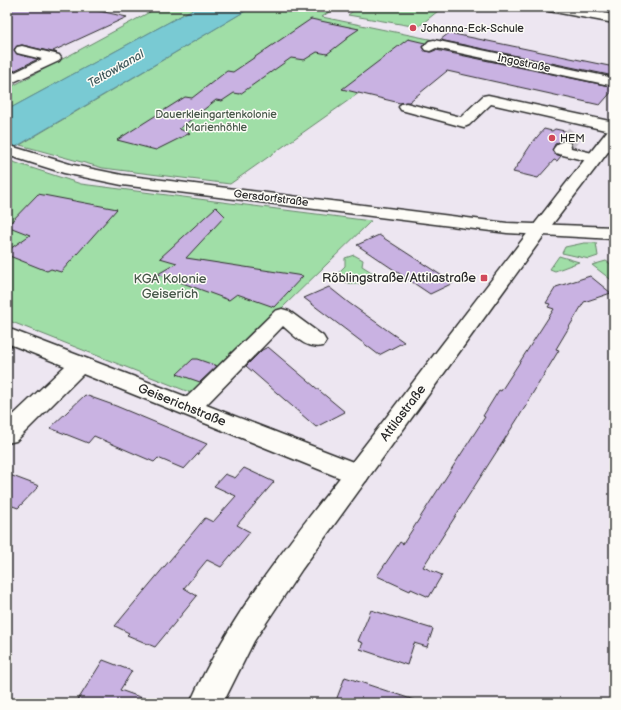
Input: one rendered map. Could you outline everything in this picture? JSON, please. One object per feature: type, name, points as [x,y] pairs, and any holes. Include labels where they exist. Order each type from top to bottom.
[{"type":"street","points":[[549,7],[614,19]]},
{"type":"street","name":"Ingostraße","points":[[432,45],[614,82]]},
{"type":"street","points":[[7,81],[54,58],[22,50]]},
{"type":"street","points":[[7,65],[29,70]]},
{"type":"street","points":[[406,107],[464,122],[488,99],[613,133]]},
{"type":"street","points":[[575,133],[577,131],[613,133]]},
{"type":"street","name":"Attilastraße","points":[[206,703],[243,632],[261,606],[357,474],[613,133]]},
{"type":"street","points":[[564,146],[561,150],[595,158]]},
{"type":"street","name":"Gersdorfstraße","points":[[7,150],[70,169],[122,180],[475,224],[539,230],[614,233]]},
{"type":"street","points":[[190,408],[282,315],[315,341]]},
{"type":"street","name":"Geiserichstraße","points":[[7,335],[357,474]]},
{"type":"street","points":[[7,435],[80,364]]},
{"type":"green space","points":[[159,7],[197,7],[7,110],[7,89]]},
{"type":"green space","name":"Dauerkleingartenkolonie Marienhöhle","points":[[252,7],[336,7],[322,17],[434,40],[230,184],[103,168],[20,145]]},
{"type":"green space","points":[[358,7],[443,7],[418,27],[348,15]]},
{"type":"green space","name":"KGA Kolonie Geiserich","points":[[7,160],[81,184],[371,221],[194,394],[7,320]]},
{"type":"green space","points":[[584,243],[596,243],[598,256],[589,259],[562,253],[565,247]]},
{"type":"green space","points":[[354,255],[363,260],[362,266],[373,273],[372,279],[360,284],[351,284],[339,278],[339,272],[345,266],[345,258]]},
{"type":"green space","points":[[559,256],[579,262],[555,271],[550,269]]},
{"type":"green space","points":[[606,261],[614,266],[614,282],[592,265]]},
{"type":"water","name":"Teltowkanal","points":[[197,7],[252,7],[7,152],[7,110]]},
{"type":"building","points":[[7,7],[81,7],[127,17],[53,51],[57,53],[22,45],[17,46],[14,49],[17,54],[38,59],[7,74]]},
{"type":"building","points":[[311,19],[359,29],[327,54],[317,52],[304,60],[291,58],[240,94],[234,93],[222,101],[216,100],[179,129],[190,133],[156,150],[117,140],[185,97],[192,98],[227,71],[233,72]]},
{"type":"building","points":[[449,33],[614,67],[614,76],[440,40]]},
{"type":"building","points":[[408,39],[425,43],[422,47],[425,51],[431,52],[436,50],[614,87],[614,89],[600,105],[447,71],[409,102],[400,103],[342,89]]},
{"type":"building","points":[[544,129],[552,131],[555,129],[579,134],[572,143],[563,140],[555,144],[552,151],[561,156],[557,161],[554,160],[538,178],[513,172],[532,143]]},
{"type":"building","points":[[38,194],[117,209],[61,272],[51,269],[47,271],[7,255],[7,251],[30,235],[7,226]]},
{"type":"building","points":[[216,207],[225,216],[186,258],[303,276],[274,307],[237,294],[229,300],[158,274],[177,263],[160,258]]},
{"type":"building","points":[[379,235],[453,283],[430,294],[357,245]]},
{"type":"building","points":[[590,276],[611,293],[584,302],[556,349],[559,350],[529,401],[423,567],[442,575],[429,597],[411,589],[410,591],[377,576],[400,542],[403,544],[485,417],[483,416],[499,390],[501,391],[554,309],[548,307],[550,304],[546,303],[556,287]]},
{"type":"building","points":[[329,287],[404,342],[379,355],[304,298]]},
{"type":"building","points":[[268,347],[345,412],[316,427],[246,366],[262,350]]},
{"type":"building","points":[[193,359],[217,366],[200,382],[177,374]]},
{"type":"building","points":[[85,395],[116,406],[207,444],[184,469],[158,458],[154,462],[94,436],[88,443],[50,428]]},
{"type":"building","points":[[244,468],[274,482],[237,525],[250,532],[221,567],[207,560],[184,588],[197,596],[155,647],[127,635],[129,633],[115,626],[205,518],[213,522],[236,496],[214,486],[225,474],[235,478]]},
{"type":"building","points":[[7,474],[39,486],[18,508],[7,504]]},
{"type":"building","points":[[371,610],[433,629],[427,647],[414,643],[407,665],[360,649],[363,643],[358,641]]},
{"type":"building","points":[[103,660],[132,671],[120,690],[151,701],[151,703],[76,703]]},
{"type":"building","points":[[345,677],[414,700],[413,703],[335,703]]},
{"type":"tunnel","points":[[564,146],[575,133]]},
{"type":"place","name":"Johanna-Eck-Schule","points":[[413,28]]},
{"type":"place","name":"HEM","points":[[552,138]]},
{"type":"place","name":"Röblingstraße/Attilastraße","points":[[484,278]]}]
